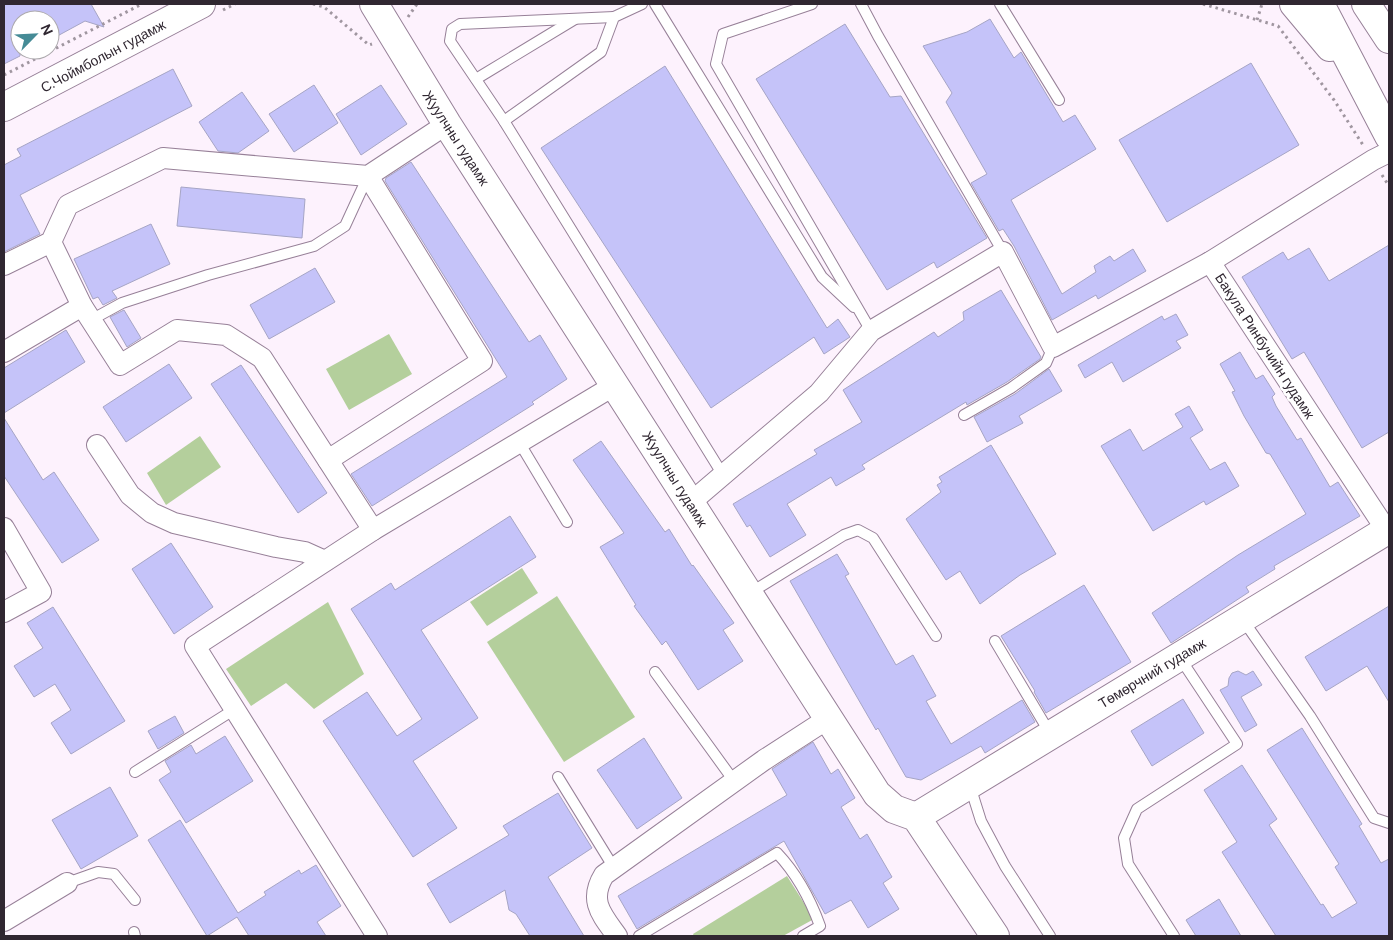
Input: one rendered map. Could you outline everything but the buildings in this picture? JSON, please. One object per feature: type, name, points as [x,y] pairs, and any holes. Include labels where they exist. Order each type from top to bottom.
[{"type":"main road","name":"Жуулчны гудамж","points":[[374,4],[447,124],[877,794],[894,809],[916,818]]},
{"type":"main road","points":[[1294,4],[1364,85]]},
{"type":"main road","points":[[1320,4],[1389,136]]},
{"type":"main road","points":[[1367,4],[1389,10]]},
{"type":"main road","points":[[1367,4],[1389,39]]},
{"type":"main road","name":"С.Чоймболын гудамж","points":[[4,108],[210,7]]},
{"type":"main road","name":"Төмөрчний гудамж","points":[[916,818],[1388,530]]},
{"type":"main road","points":[[916,818],[995,936]]},
{"type":"street","points":[[4,265],[51,242],[68,205],[163,158],[368,176],[447,124]]},
{"type":"street","points":[[1210,262],[1381,156]]},
{"type":"street","points":[[328,460],[482,361],[368,176]]},
{"type":"street","points":[[51,242],[87,313],[120,365],[177,330],[226,335],[262,358],[373,530]]},
{"type":"street","points":[[690,503],[819,393],[868,324],[1002,252],[1053,347]]},
{"type":"street","name":"Бакула Ринбучийн гудамж","points":[[1053,347],[1210,262],[1388,530]]},
{"type":"street","points":[[4,352],[87,313]]},
{"type":"street","points":[[377,936],[195,646],[373,530],[615,384]]},
{"type":"street","points":[[97,445],[130,494],[152,514],[174,523],[305,552],[325,560]]},
{"type":"street","points":[[4,528],[41,592],[4,612]]},
{"type":"street","points":[[616,936],[598,908],[596,900],[596,891],[604,875],[734,781],[828,718]]},
{"type":"street","points":[[4,921],[67,883]]},
{"type":"lane","points":[[642,4],[614,16],[460,24],[452,29],[450,41],[504,121],[723,475]]},
{"type":"lane","points":[[655,4],[822,277],[868,324]]},
{"type":"lane","points":[[812,4],[723,34],[716,64],[868,324]]},
{"type":"lane","points":[[861,4],[1002,252]]},
{"type":"lane","points":[[1000,4],[1059,100]]},
{"type":"lane","points":[[504,121],[601,52],[614,16]]},
{"type":"lane","points":[[476,80],[576,18]]},
{"type":"lane","points":[[87,313],[208,274],[314,246],[345,226],[368,176]]},
{"type":"lane","points":[[964,415],[1011,388],[1046,363],[1053,347]]},
{"type":"lane","points":[[519,442],[567,522]]},
{"type":"lane","points":[[748,594],[844,535],[858,530],[873,538],[936,636]]},
{"type":"lane","points":[[1242,618],[1310,716],[1374,818],[1389,824]]},
{"type":"lane","points":[[995,642],[1051,735]]},
{"type":"lane","points":[[1174,936],[1128,864],[1124,838],[1137,809],[1237,744],[1179,657]]},
{"type":"lane","points":[[655,672],[734,781]]},
{"type":"lane","points":[[135,772],[234,709]]},
{"type":"lane","points":[[558,777],[614,868]]},
{"type":"lane","points":[[970,784],[980,821],[1005,866],[1050,936]]},
{"type":"lane","points":[[639,936],[778,853],[786,862],[814,910],[820,926],[803,936]]},
{"type":"lane","points":[[67,883],[98,872],[114,874],[135,900]]},
{"type":"path","points":[[4,75],[142,4]]},
{"type":"path","points":[[210,7],[235,4]]},
{"type":"path","points":[[312,4],[324,7],[369,45],[390,33]]},
{"type":"path","points":[[1203,4],[1278,26],[1334,100],[1381,156],[1389,186]]},
{"type":"path","points":[[1257,20],[1262,4]]},
{"type":"green space","points":[[389,334],[412,374],[349,410],[326,369]]},
{"type":"green space","points":[[200,436],[221,467],[166,505],[147,473]]},
{"type":"green space","points":[[522,568],[538,593],[487,626],[470,602]]},
{"type":"green space","points":[[557,596],[635,717],[564,762],[487,642]]},
{"type":"green space","points":[[328,602],[364,674],[314,709],[286,683],[251,706],[226,669]]},
{"type":"green space","points":[[787,876],[814,919],[783,936],[694,936],[693,934]]}]
